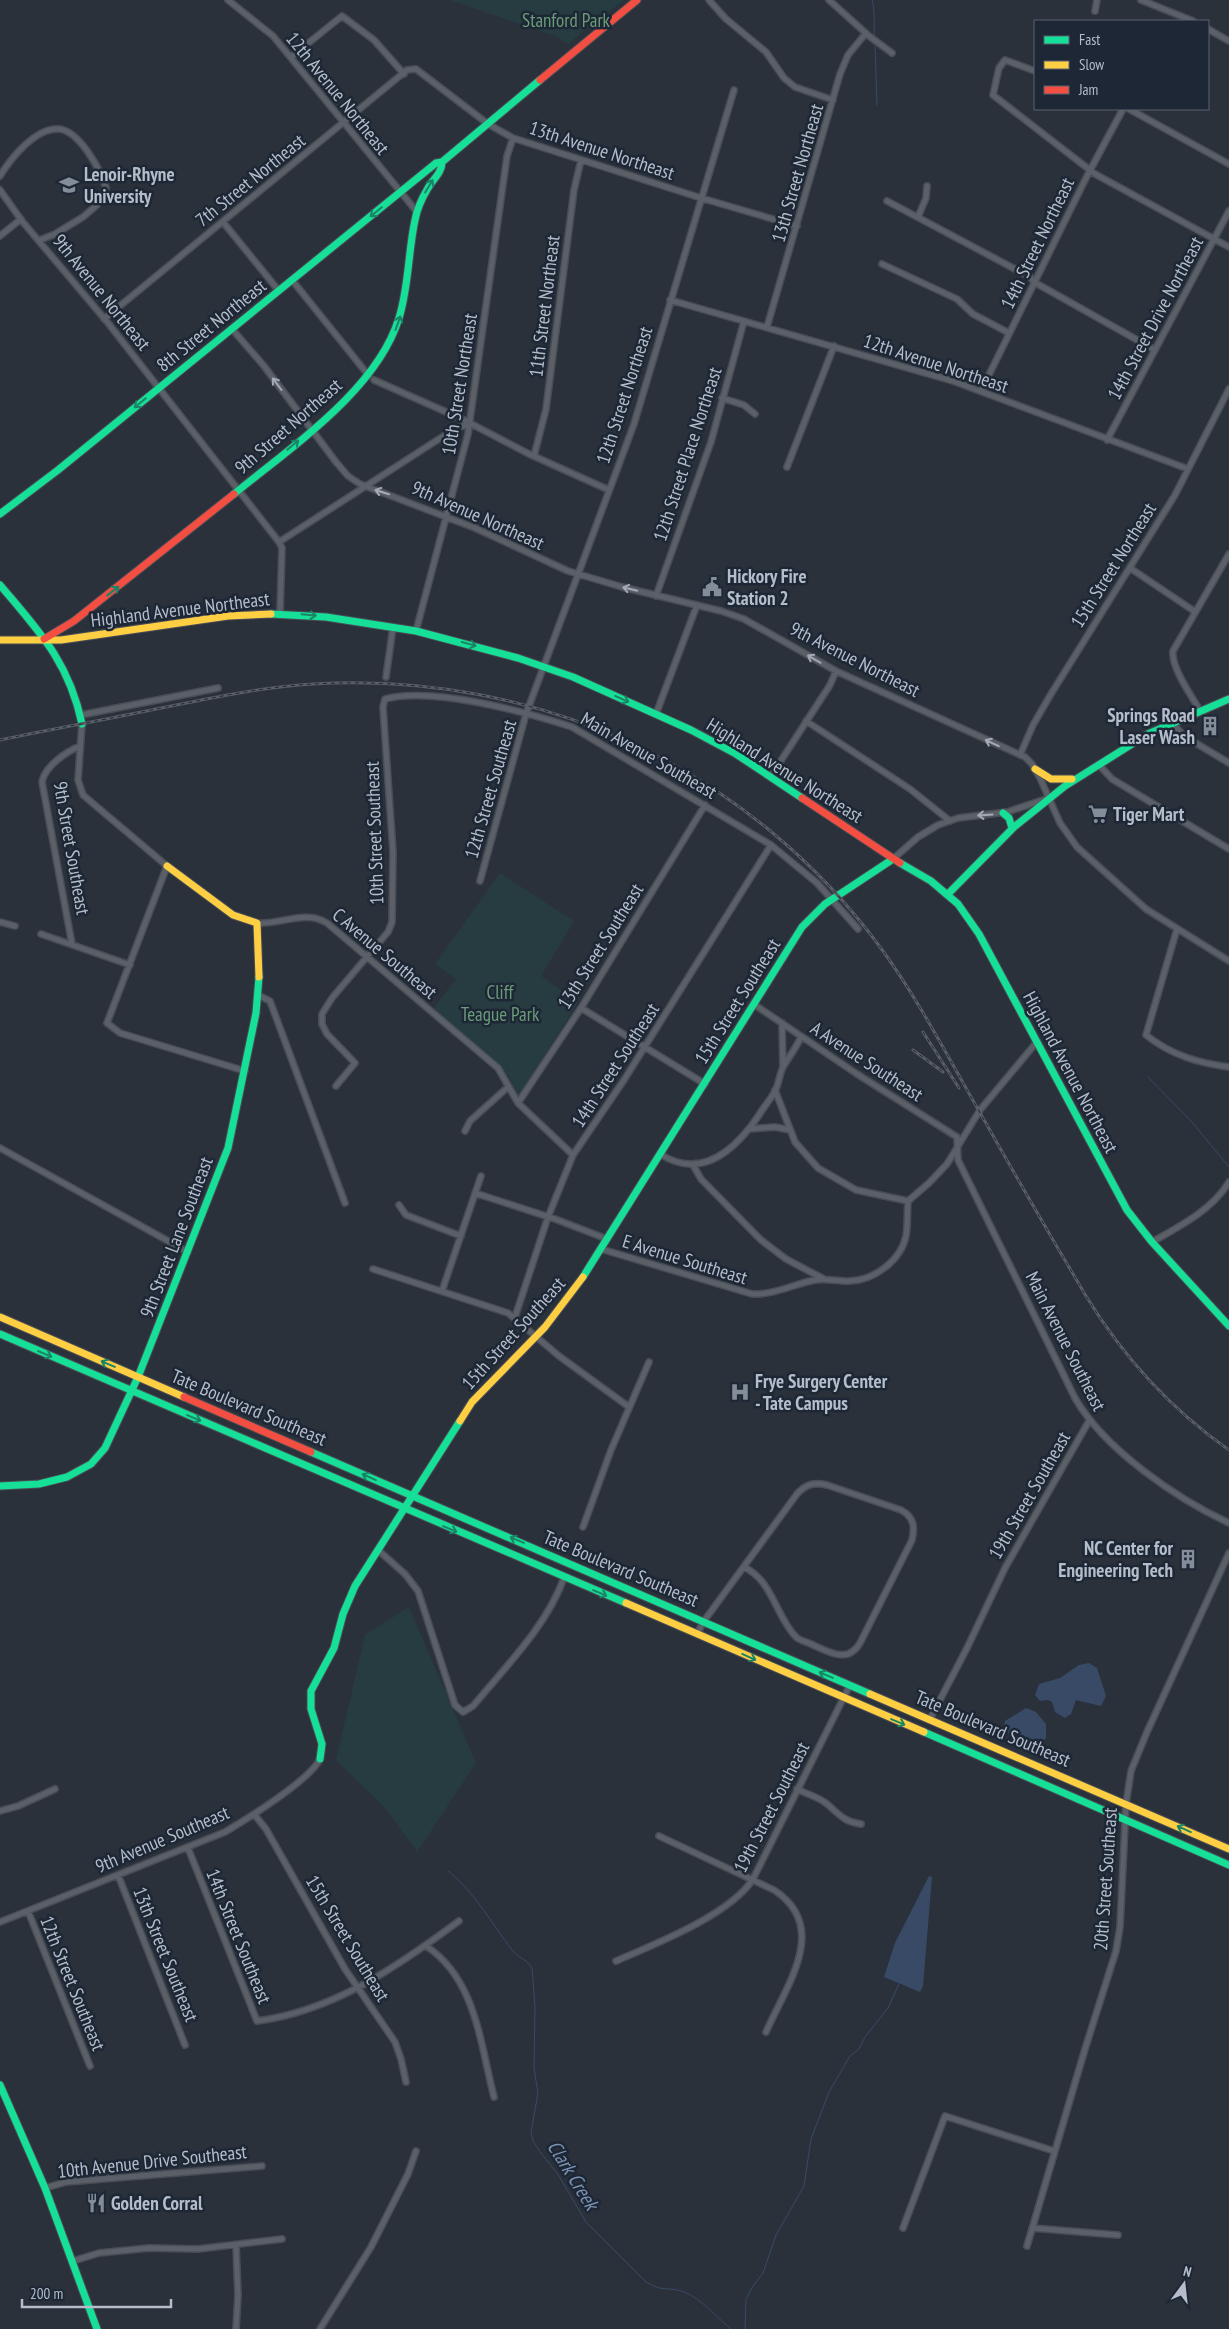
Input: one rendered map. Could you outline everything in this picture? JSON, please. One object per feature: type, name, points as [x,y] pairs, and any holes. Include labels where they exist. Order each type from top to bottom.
[{"type":"main road","points":[[442,162],[636,0]]},
{"type":"main road","name":"8th Street Northeast","points":[[0,514],[58,470],[436,163],[442,162]]},
{"type":"main road","name":"9th Street Northeast","points":[[44,639],[74,621],[239,490],[371,378],[400,316],[406,289],[417,212],[428,187],[442,168],[442,162]]},
{"type":"main road","points":[[0,584],[66,669],[81,715],[82,724]]},
{"type":"main road","name":"Highland Avenue Northeast","points":[[0,640],[61,640],[228,616],[280,613],[326,616],[416,631],[544,666],[714,741],[771,776],[893,859],[918,871],[948,894],[963,910],[980,934],[1036,1043],[1121,1200],[1152,1242],[1229,1326]]},
{"type":"main road","points":[[948,894],[1012,828],[1048,798],[1140,738],[1229,698]]},
{"type":"main road","points":[[1035,770],[1050,779],[1066,780],[1080,777]]},
{"type":"main road","points":[[1003,813],[1009,818],[1012,828]]},
{"type":"main road","points":[[831,900],[893,859]]},
{"type":"main road","name":"C Avenue Southeast","points":[[167,866],[232,915],[257,923]]},
{"type":"main road","name":"15th Street Southeast","points":[[320,1759],[322,1744],[311,1709],[312,1691],[334,1648],[349,1597],[472,1402],[536,1336],[570,1297],[802,927],[813,914],[831,900]]},
{"type":"main road","name":"9th Street Lane Southeast","points":[[0,1486],[34,1484],[58,1479],[91,1464],[103,1450],[138,1377],[228,1148],[254,1026],[258,995],[257,923]]},
{"type":"main road","name":"Tate Boulevard Southeast","points":[[0,1317],[1229,1849]]},
{"type":"main road","name":"Tate Boulevard Southeast","points":[[0,1334],[1229,1865]]},
{"type":"main road","points":[[0,2085],[2,2097],[45,2188],[97,2329]]},
{"type":"street","name":"12th Avenue Northeast","points":[[228,0],[266,29],[292,57],[417,212]]},
{"type":"street","points":[[709,0],[726,19],[766,52],[784,78],[795,87],[833,100]]},
{"type":"street","points":[[829,0],[892,53]]},
{"type":"street","points":[[1095,11],[1097,0]]},
{"type":"street","points":[[1141,0],[1191,20]]},
{"type":"street","points":[[292,57],[342,16],[374,40],[404,74]]},
{"type":"street","points":[[1209,30],[1229,41]]},
{"type":"street","name":"13th Street Northeast","points":[[767,327],[833,100],[848,55],[866,33]]},
{"type":"street","points":[[1034,70],[1008,60],[1001,64],[994,84],[993,95],[1090,170],[1229,247]]},
{"type":"street","name":"13th Avenue Northeast","points":[[416,69],[488,124],[512,138],[701,198],[797,226]]},
{"type":"street","name":"7th Street Northeast","points":[[104,319],[408,70],[416,69]]},
{"type":"street","name":"12th Street Northeast","points":[[530,705],[634,424],[734,90]]},
{"type":"street","name":"14th Street Northeast","points":[[981,391],[1090,170],[1122,110]]},
{"type":"street","points":[[1132,110],[1229,164]]},
{"type":"street","points":[[0,176],[6,166],[41,133],[59,129],[70,132],[101,171],[106,188],[97,205],[76,222],[40,240]]},
{"type":"street","name":"10th Street Northeast","points":[[416,631],[470,424],[500,202],[507,156],[512,138]]},
{"type":"street","name":"11th Street Northeast","points":[[534,456],[546,409],[574,190],[581,160]]},
{"type":"street","points":[[918,217],[926,198],[928,186]]},
{"type":"street","name":"9th Avenue Northeast","points":[[0,190],[21,219],[159,388],[279,542]]},
{"type":"street","points":[[887,201],[1030,277],[1034,282],[1155,350]]},
{"type":"street","name":"14th Street Drive Northeast","points":[[1107,440],[1229,211]]},
{"type":"street","points":[[0,236],[21,219]]},
{"type":"street","points":[[223,222],[279,291]]},
{"type":"street","points":[[882,264],[957,299],[973,314],[1009,333]]},
{"type":"street","points":[[292,280],[371,378],[609,490]]},
{"type":"street","name":"12th Avenue Northeast","points":[[670,300],[914,368],[981,391],[1188,469]]},
{"type":"street","name":"12th Street Place Northeast","points":[[656,596],[711,442],[744,321]]},
{"type":"street","name":"9th Avenue Northeast","points":[[232,329],[344,472],[365,486],[447,516],[578,575],[731,614],[759,626],[836,671],[1030,761],[1060,823],[1077,847],[1146,909],[1229,961]]},
{"type":"street","points":[[787,467],[834,346]]},
{"type":"street","name":"15th Street Northeast","points":[[1020,755],[1033,725],[1051,694],[1175,495],[1229,389]]},
{"type":"street","points":[[722,398],[744,405],[755,414]]},
{"type":"street","points":[[280,613],[282,548],[279,542],[456,428],[470,424]]},
{"type":"street","points":[[1200,711],[1172,656],[1174,646],[1229,554]]},
{"type":"street","points":[[1130,568],[1194,611]]},
{"type":"street","points":[[656,714],[697,605]]},
{"type":"street","points":[[386,677],[393,627]]},
{"type":"street","points":[[771,776],[836,671]]},
{"type":"street","points":[[81,715],[218,688]]},
{"type":"street","name":"Main Avenue Southeast","points":[[385,699],[408,695],[440,697],[526,714],[550,720],[581,732],[772,845],[817,883],[858,929]]},
{"type":"street","name":"10th Street Southeast","points":[[336,1086],[355,1065],[352,1059],[327,1034],[322,1019],[323,1012],[332,998],[388,932],[392,922],[393,852],[383,708],[385,699]]},
{"type":"street","name":"12th Street Southeast","points":[[480,881],[530,705]]},
{"type":"street","points":[[806,721],[910,789],[950,821]]},
{"type":"street","points":[[1172,723],[1184,736],[1229,763]]},
{"type":"street","name":"C Avenue Southeast","points":[[82,724],[78,780],[83,795],[167,866]]},
{"type":"street","name":"9th Street Southeast","points":[[72,944],[42,782],[46,771],[68,752],[80,746]]},
{"type":"street","points":[[1099,765],[1112,779],[1229,849]]},
{"type":"street","points":[[893,859],[927,831],[950,821],[1003,813],[1048,798]]},
{"type":"street","name":"13th Street Southeast","points":[[518,1103],[581,1008],[706,805]]},
{"type":"street","name":"14th Street Southeast","points":[[514,1317],[548,1217],[573,1155],[644,1048],[772,845]]},
{"type":"street","points":[[167,866],[108,1024],[120,1033],[245,1071]]},
{"type":"street","name":"C Avenue Southeast","points":[[257,923],[275,923],[304,916],[314,916],[327,923],[498,1068],[518,1103],[573,1155]]},
{"type":"street","points":[[0,922],[15,926]]},
{"type":"street","points":[[1177,929],[1146,1035],[1166,1048],[1187,1058],[1229,1067]]},
{"type":"street","points":[[42,934],[130,965]]},
{"type":"street","points":[[258,995],[270,1001],[344,1203]]},
{"type":"street","name":"A Avenue Southeast","points":[[755,1004],[801,1037],[957,1137],[959,1144]]},
{"type":"street","points":[[581,1008],[705,1084]]},
{"type":"street","points":[[782,1022],[783,1067]]},
{"type":"street","points":[[660,1154],[675,1162],[693,1165],[707,1162],[722,1154],[740,1140],[775,1090],[783,1067],[793,1054],[801,1037]]},
{"type":"street","points":[[693,1165],[701,1179],[761,1240],[786,1259],[826,1280],[850,1281],[868,1278],[884,1269],[897,1257],[906,1235],[908,1201],[939,1172],[979,1111],[1036,1043]]},
{"type":"street","points":[[465,1130],[473,1117],[508,1088]]},
{"type":"street","points":[[775,1090],[790,1130],[800,1149],[827,1174],[856,1190],[908,1201]]},
{"type":"street","points":[[749,1129],[775,1127],[790,1130]]},
{"type":"street","name":"Main Avenue Southeast","points":[[959,1144],[958,1160],[1075,1398],[1089,1421],[1107,1440],[1154,1478],[1229,1523]]},
{"type":"street","points":[[0,1148],[188,1252]]},
{"type":"street","points":[[442,1291],[481,1176]]},
{"type":"street","points":[[1152,1242],[1207,1208],[1220,1196],[1229,1182]]},
{"type":"street","name":"E Avenue Southeast","points":[[475,1193],[607,1239]]},
{"type":"street","points":[[399,1205],[406,1215],[461,1236]]},
{"type":"street","name":"E Avenue Southeast","points":[[601,1249],[728,1288],[760,1295],[804,1282],[826,1280]]},
{"type":"street","points":[[373,1268],[499,1309],[514,1317],[560,1356],[629,1407]]},
{"type":"street","points":[[583,1526],[629,1407],[650,1362]]},
{"type":"street","name":"19th Street Southeast","points":[[930,1719],[967,1648],[1005,1568],[1089,1421]]},
{"type":"street","points":[[697,1634],[704,1621],[797,1494],[812,1484],[827,1485],[901,1510],[909,1515],[913,1524],[912,1540],[856,1648],[846,1655],[837,1655],[798,1638],[760,1579],[744,1567]]},
{"type":"street","points":[[378,1550],[405,1574],[418,1591],[455,1705],[463,1712],[473,1706],[539,1624],[554,1600],[564,1578]]},
{"type":"street","name":"20th Street Southeast","points":[[1027,2246],[1116,1951],[1129,1778],[1137,1753],[1229,1553]]},
{"type":"street","name":"19th Street Southeast","points":[[616,1961],[661,1941],[728,1904],[744,1892],[753,1879],[850,1685]]},
{"type":"street","name":"9th Avenue Southeast","points":[[0,1922],[225,1832],[254,1814],[307,1775],[320,1759]]},
{"type":"street","points":[[0,1811],[18,1806],[55,1789]]},
{"type":"street","points":[[797,1789],[827,1804],[837,1815],[850,1823],[861,1824]]},
{"type":"street","name":"15th Street Southeast","points":[[254,1814],[266,1829],[356,1988],[395,2042],[406,2082]]},
{"type":"street","points":[[658,1836],[753,1879],[788,1900],[797,1913],[803,1932],[798,1961],[766,2032]]},
{"type":"street","name":"14th Street Southeast","points":[[188,1848],[257,2021],[305,2011],[336,1999],[356,1988]]},
{"type":"street","name":"13th Street Southeast","points":[[118,1875],[186,2045]]},
{"type":"street","name":"12th Street Southeast","points":[[28,1911],[90,2066]]},
{"type":"street","points":[[356,1988],[426,1946],[459,1921]]},
{"type":"street","points":[[426,1946],[444,1959],[466,1991],[494,2097]]},
{"type":"street","points":[[903,2228],[945,2116],[1054,2152]]},
{"type":"street","points":[[320,2329],[371,2247],[408,2174],[416,2150]]},
{"type":"street","name":"10th Avenue Drive Southeast","points":[[45,2188],[66,2182],[262,2166]]},
{"type":"street","points":[[1032,2228],[1118,2235]]},
{"type":"street","points":[[73,2261],[99,2253],[149,2248],[190,2250],[282,2239]]},
{"type":"street","points":[[236,2245],[238,2295],[236,2329]]},
{"type":"green space","name":"Stanford Park","points":[[450,0],[624,0],[568,44],[555,36]]},
{"type":"green space","name":"Cliff Teague Park","points":[[500,873],[574,921],[541,976],[578,1002],[520,1094],[515,1095],[508,1075],[432,1010],[456,979],[435,964]]},
{"type":"green space","points":[[409,1607],[476,1763],[417,1852],[386,1809],[336,1760],[365,1635]]},
{"type":"water","points":[[1089,1663],[1097,1668],[1106,1696],[1101,1706],[1076,1700],[1071,1714],[1065,1718],[1055,1712],[1052,1702],[1048,1700],[1040,1701],[1035,1695],[1039,1684],[1060,1678],[1079,1665]]},
{"type":"water","points":[[1026,1708],[1036,1712],[1046,1724],[1046,1738],[1038,1746],[1016,1738],[1003,1730],[1005,1721]]},
{"type":"water","points":[[929,1876],[932,1877],[923,1986],[920,1992],[884,1977],[895,1943]]},
{"type":"waterway","points":[[872,0],[874,37]]},
{"type":"waterway","points":[[875,44],[877,105]]},
{"type":"waterway","points":[[1148,1077],[1192,1122],[1229,1167]]},
{"type":"waterway","name":"Clark Creek","points":[[448,1871],[466,1888],[512,1950],[532,1968],[535,2007],[534,2068],[538,2093],[531,2132],[533,2141],[559,2176],[586,2222],[646,2282],[657,2287],[679,2290],[691,2295],[731,2329]]},
{"type":"waterway","points":[[745,2329],[746,2299],[763,2273],[776,2235],[804,2186],[811,2139],[829,2092],[850,2056],[859,2049],[865,2037],[888,2008],[899,1984]]},
{"type":"railway","points":[[0,740],[215,697],[273,688],[313,684],[397,684],[478,694],[557,715],[632,744],[704,783],[769,830],[830,886],[883,951],[921,1009],[1032,1204],[1101,1319],[1132,1361],[1167,1399],[1207,1434],[1229,1450]]},
{"type":"railway","points":[[923,1032],[959,1088]]},
{"type":"railway","points":[[913,1050],[943,1072]]},
{"type":"traffic: fast","points":[[0,514],[58,470],[436,163],[442,162],[540,80]]},
{"type":"traffic: fast","points":[[234,494],[330,415],[372,369],[388,344],[402,306],[417,212],[426,192],[439,173],[442,162]]},
{"type":"traffic: fast","points":[[0,585],[40,633],[61,665],[76,702],[82,724]]},
{"type":"traffic: fast","points":[[271,614],[326,617],[416,631],[518,658],[573,677],[691,730],[736,754],[802,798]]},
{"type":"traffic: fast","points":[[948,894],[1014,827],[1065,786],[1148,734],[1229,699]]},
{"type":"traffic: fast","points":[[1003,813],[1009,818],[1012,828]]},
{"type":"traffic: fast","points":[[583,1277],[802,927],[825,904],[893,859]]},
{"type":"traffic: fast","points":[[900,863],[931,881],[958,904],[979,934],[1127,1210],[1152,1242],[1229,1326]]},
{"type":"traffic: fast","points":[[0,1486],[39,1484],[67,1477],[91,1464],[105,1448],[138,1377],[228,1148],[256,1013],[259,977]]},
{"type":"traffic: fast","points":[[0,1334],[626,1603]]},
{"type":"traffic: fast","points":[[320,1759],[322,1744],[311,1709],[311,1691],[334,1648],[343,1614],[355,1586],[460,1421]]},
{"type":"traffic: fast","points":[[311,1452],[870,1694]]},
{"type":"traffic: fast","points":[[924,1732],[1229,1865]]},
{"type":"traffic: fast","points":[[0,2085],[45,2188],[97,2329]]},
{"type":"traffic: slow","points":[[0,640],[61,640],[228,616],[271,614]]},
{"type":"traffic: slow","points":[[1035,769],[1051,779],[1072,779]]},
{"type":"traffic: slow","points":[[167,866],[233,915],[257,923],[259,977]]},
{"type":"traffic: slow","points":[[460,1421],[472,1402],[545,1327],[583,1277]]},
{"type":"traffic: slow","points":[[0,1317],[184,1397]]},
{"type":"traffic: slow","points":[[626,1603],[924,1732]]},
{"type":"traffic: slow","points":[[870,1694],[1229,1849]]},
{"type":"traffic: jam","points":[[540,80],[637,0]]},
{"type":"traffic: jam","points":[[44,639],[74,621],[234,494]]},
{"type":"traffic: jam","points":[[802,798],[900,863]]},
{"type":"traffic: jam","points":[[184,1397],[311,1452]]},
{"type":"place","name":"Lenoir-Rhyne University","points":[[69,185]]},
{"type":"place","name":"Hickory Fire Station 2","points":[[712,587]]},
{"type":"place","name":"Springs Road Laser Wash","points":[[1210,726]]},
{"type":"place","name":"Tiger Mart","points":[[1098,814]]},
{"type":"place","name":"Frye Surgery Center - Tate Campus","points":[[740,1392]]},
{"type":"place","name":"NC Center for Engineering Tech","points":[[1188,1559]]},
{"type":"place","name":"Golden Corral","points":[[96,2203]]}]
